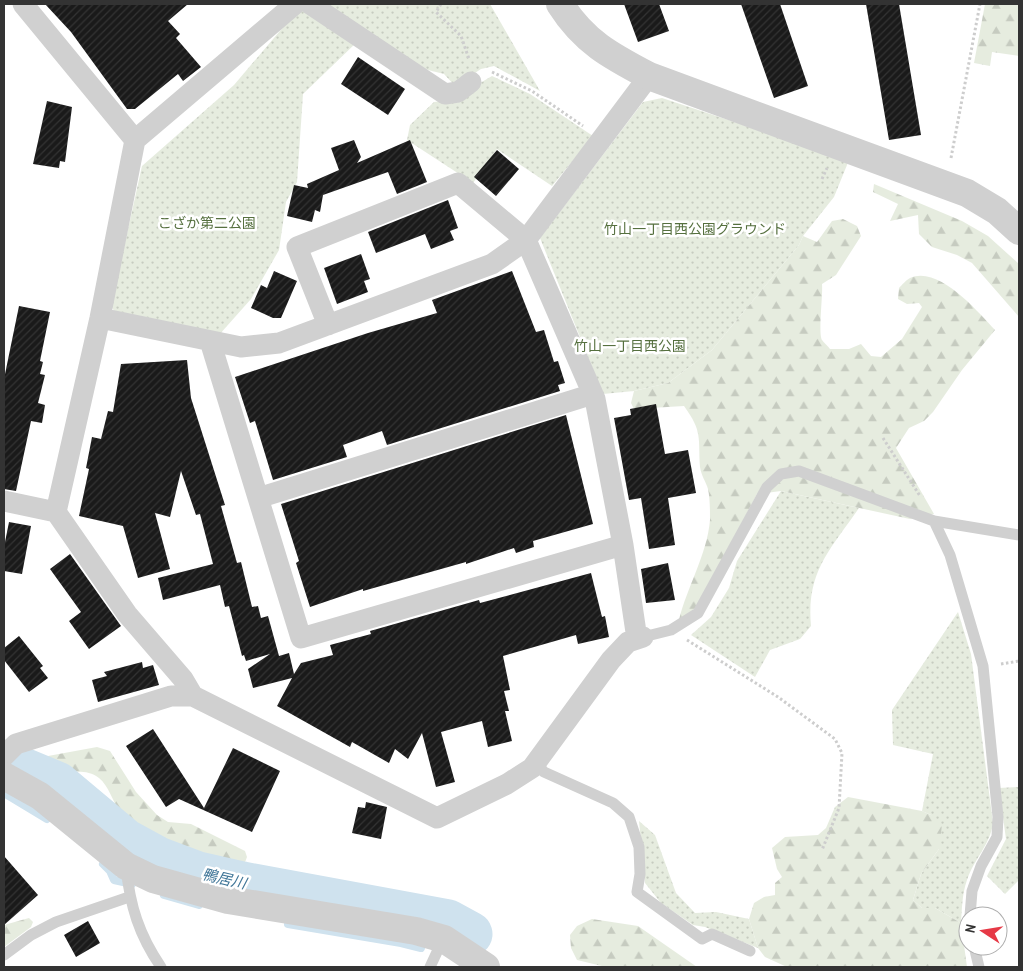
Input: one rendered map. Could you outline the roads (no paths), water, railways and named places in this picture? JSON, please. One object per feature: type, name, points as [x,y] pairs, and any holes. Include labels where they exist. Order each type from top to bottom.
[{"type":"street","points":[[23,4],[135,140]]},
{"type":"street","points":[[56,512],[100,318],[135,140],[295,4]]},
{"type":"street","points":[[310,4],[445,94],[458,92],[471,82]]},
{"type":"street","points":[[560,4],[580,31],[607,54],[650,76],[967,193],[997,211],[1019,231]]},
{"type":"street","points":[[100,318],[241,347],[279,343],[492,264],[526,240],[650,76]]},
{"type":"street","points":[[4,756],[16,744],[171,696],[193,696],[437,818],[508,784],[532,768],[611,660],[628,642],[640,638],[593,394],[526,240],[458,183],[297,247],[328,325]]},
{"type":"street","points":[[210,341],[300,638],[623,545]]},
{"type":"street","points":[[258,498],[593,394]]},
{"type":"street","points":[[4,501],[56,512],[127,614],[184,679],[193,696]]},
{"type":"street","points":[[4,776],[40,796],[126,866],[153,879],[228,900],[416,931],[444,939],[486,967]]},
{"type":"lane","points":[[640,638],[671,630],[698,614],[767,487],[781,474],[799,471],[934,521],[1019,535]]},
{"type":"lane","points":[[934,521],[950,555],[983,666],[998,817],[997,837],[981,866],[972,891],[971,906]]},
{"type":"lane","points":[[536,763],[544,772],[604,799],[629,817],[638,847],[640,874],[637,892],[702,939],[712,934],[750,951]]},
{"type":"lane","points":[[126,866],[129,897],[146,944],[162,967]]},
{"type":"lane","points":[[4,955],[31,935],[56,922],[129,897]]},
{"type":"lane","points":[[430,967],[444,939]]},
{"type":"waterway","name":"鴨居川","points":[[4,762],[57,784],[125,841],[158,859],[198,874],[242,884],[448,922],[470,934]]},
{"type":"waterway","points":[[4,793],[47,819]]},
{"type":"waterway","points":[[103,864],[110,871],[114,880],[132,884]]},
{"type":"waterway","points":[[164,895],[199,905]]},
{"type":"waterway","points":[[288,924],[421,948]]},
{"type":"park label","name":"こざか第二公園","points":[[207,223]]},
{"type":"park label","name":"竹山一丁目西公園グラウンド","points":[[695,229]]},
{"type":"park label","name":"竹山一丁目西公園","points":[[630,346]]}]
